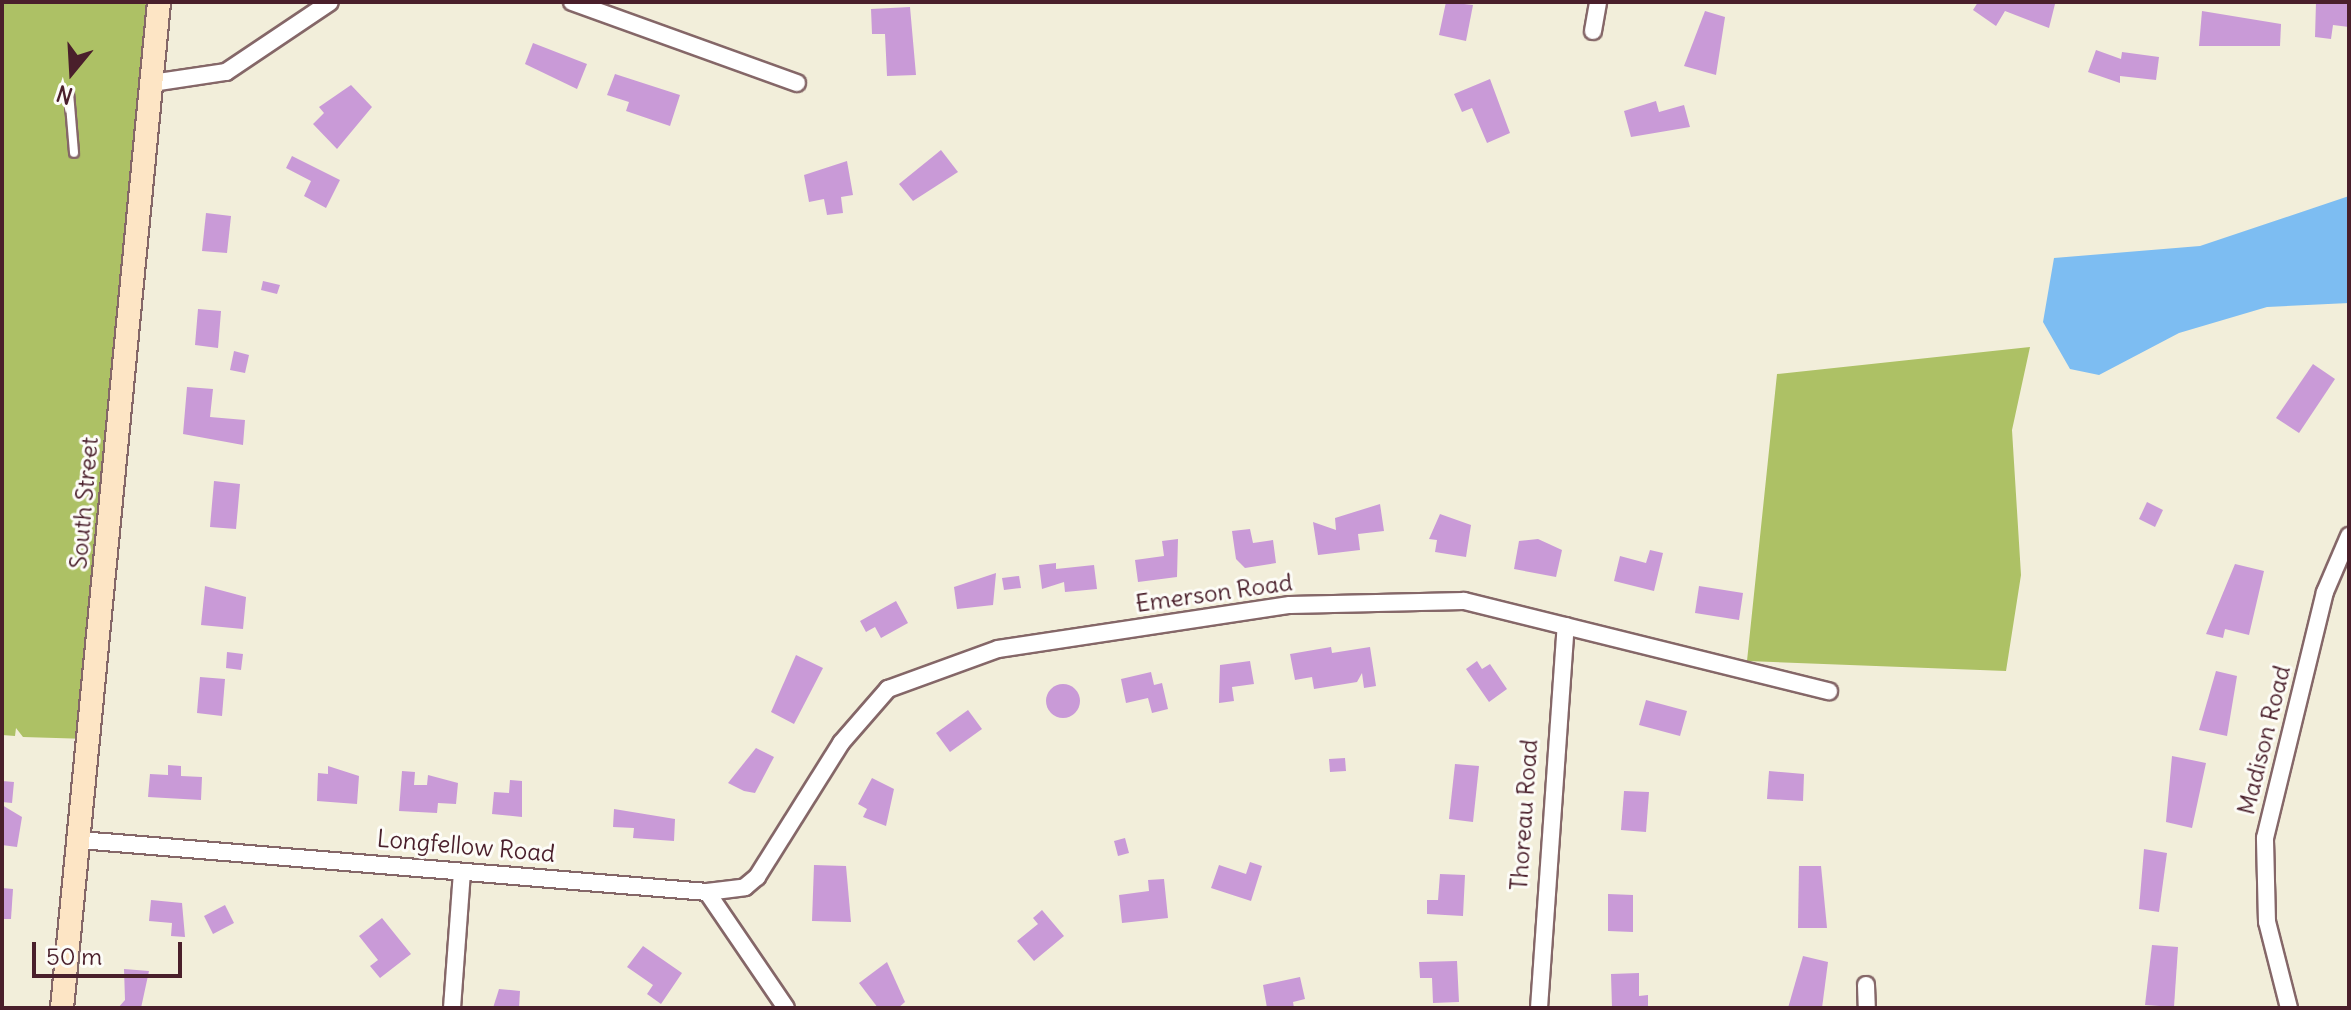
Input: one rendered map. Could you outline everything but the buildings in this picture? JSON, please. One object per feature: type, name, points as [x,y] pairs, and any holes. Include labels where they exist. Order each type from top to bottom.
[{"type":"main road","name":"South Street","points":[[62,1008],[159,2]]},
{"type":"street","points":[[152,83],[226,72],[330,2]]},
{"type":"street","points":[[572,2],[797,83]]},
{"type":"street","points":[[1593,31],[1598,2]]},
{"type":"street","name":"Madison Road","points":[[2289,1008],[2267,922],[2265,838],[2325,592],[2349,536]]},
{"type":"street","name":"Emerson Road","points":[[707,892],[745,887],[757,877],[871,705],[937,666],[1034,643],[1352,600],[1464,601],[1829,691]]},
{"type":"street","name":"Thoreau Road","points":[[1539,1008],[1566,626]]},
{"type":"street","name":"Longfellow Road","points":[[80,840],[707,892]]},
{"type":"street","points":[[452,1008],[462,873]]},
{"type":"street","points":[[707,892],[786,1008]]},
{"type":"street","points":[[1866,985],[1867,1008]]},
{"type":"lane","points":[[69,93],[74,153]]},
{"type":"green space","points":[[2,2],[155,2],[89,739],[23,737],[16,728],[15,736],[2,735]]},
{"type":"green space","points":[[2030,347],[2012,430],[2021,575],[2006,671],[1747,661],[1777,374]]},
{"type":"water","points":[[2349,196],[2349,303],[2267,307],[2179,333],[2099,375],[2070,369],[2043,322],[2054,258],[2200,246]]}]
